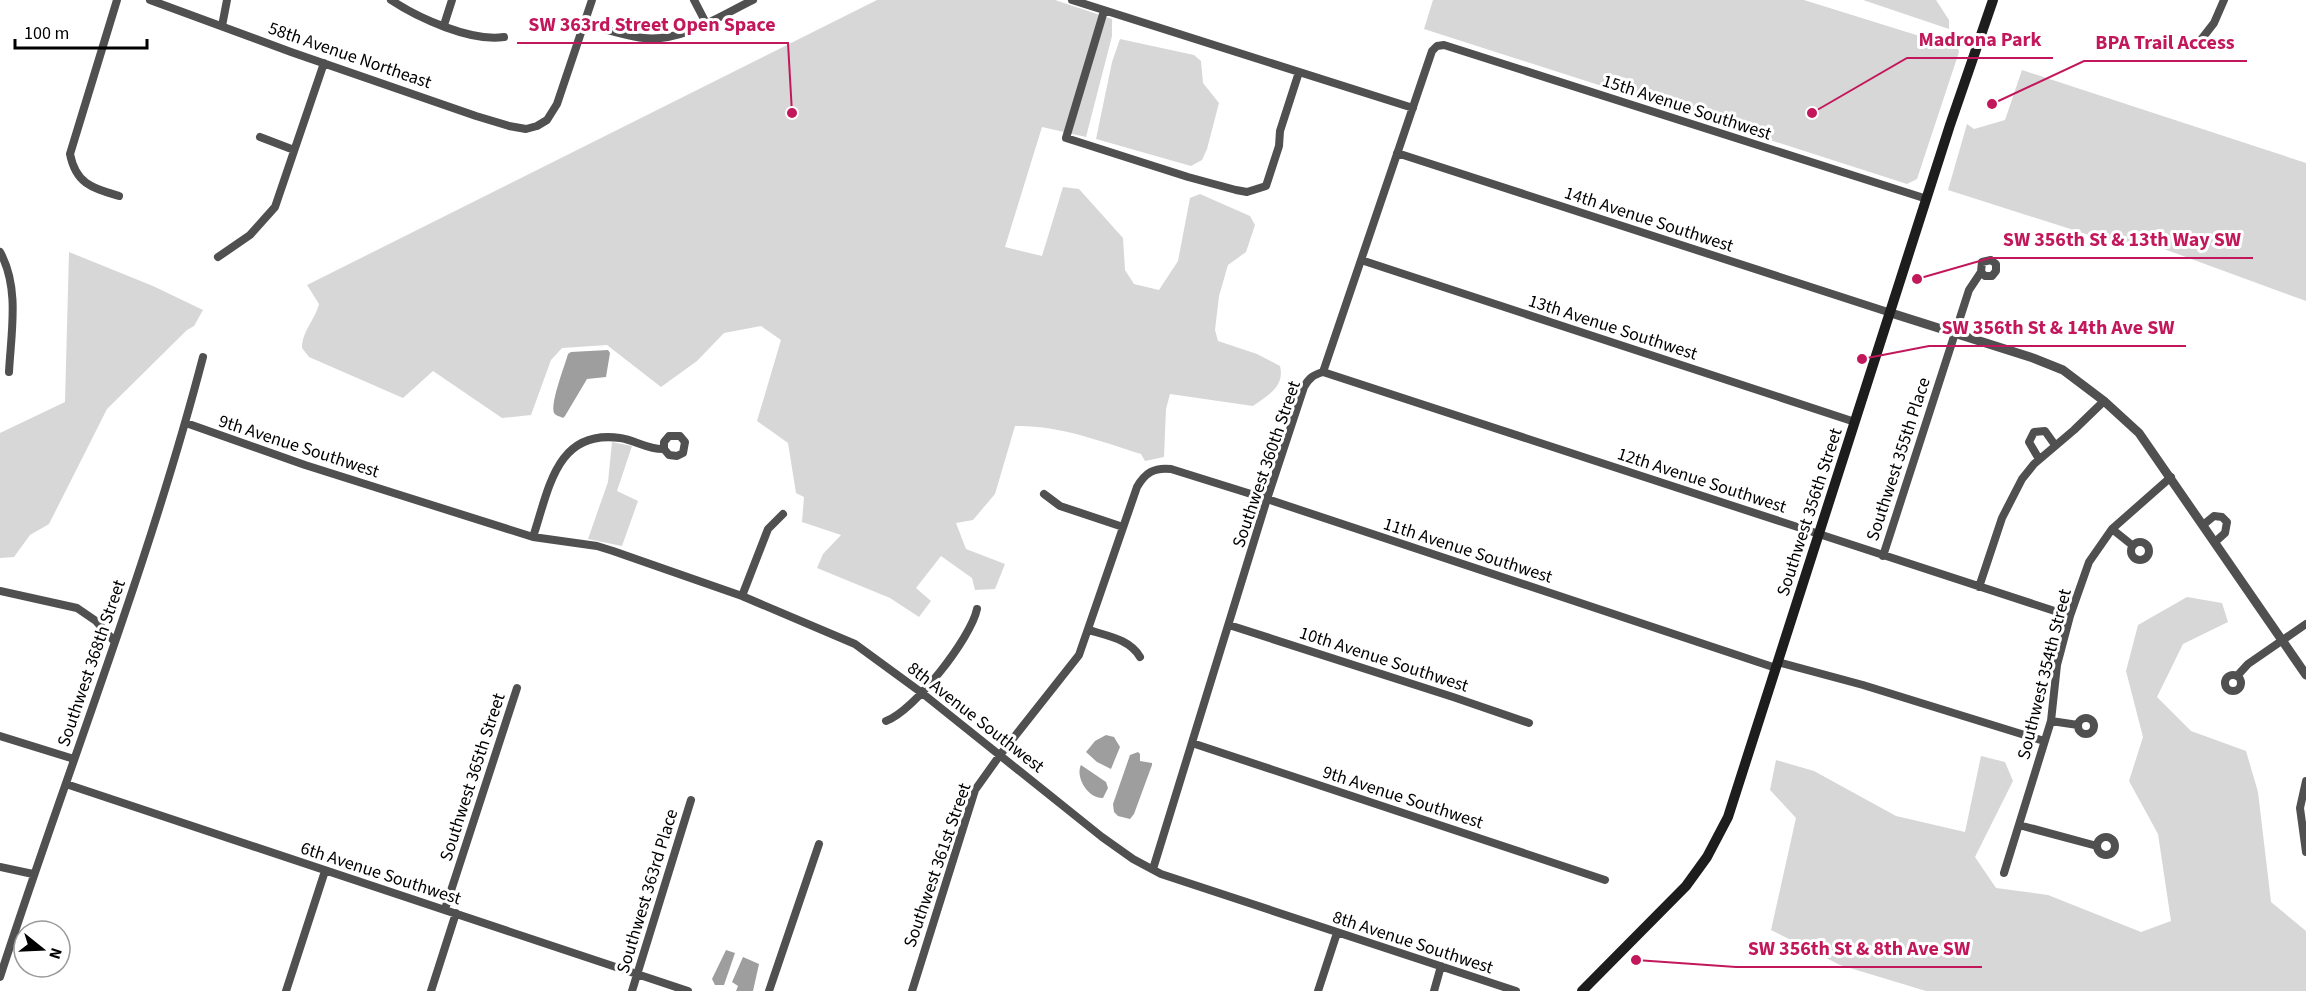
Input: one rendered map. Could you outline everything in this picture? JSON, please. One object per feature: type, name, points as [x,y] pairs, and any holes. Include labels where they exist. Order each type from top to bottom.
[{"type":"main road","name":"Southwest 356th Street","points":[[1582,991],[1663,911],[1698,872],[1728,817],[1993,0]]},
{"type":"street","points":[[117,0],[70,153],[74,169],[85,184],[118,196]]},
{"type":"street","name":"58th Avenue Northeast","points":[[150,0],[324,63],[509,126],[526,129],[541,124],[553,112],[585,23]]},
{"type":"street","points":[[222,26],[227,0]]},
{"type":"street","points":[[391,0],[422,18],[480,37],[491,39],[504,37]]},
{"type":"street","points":[[444,25],[452,0]]},
{"type":"street","points":[[592,0],[585,23],[636,37],[656,39],[688,32],[753,0]]},
{"type":"street","points":[[694,0],[706,23]]},
{"type":"street","points":[[1072,0],[1413,108]]},
{"type":"street","points":[[2200,41],[2214,23],[2224,0]]},
{"type":"street","points":[[1104,11],[1066,138],[1188,177],[1247,192],[1266,186],[1280,131],[1299,72]]},
{"type":"street","name":"15th Avenue Southwest","points":[[1437,46],[1444,45],[1927,199]]},
{"type":"street","name":"Southwest 360th Street","points":[[1153,869],[1304,387],[1308,379],[1323,372],[1432,51],[1437,46]]},
{"type":"street","points":[[218,256],[250,235],[269,215],[278,200],[324,63]]},
{"type":"street","points":[[260,137],[294,150]]},
{"type":"street","name":"14th Avenue Southwest","points":[[1397,153],[1891,314]]},
{"type":"street","points":[[0,252],[9,270],[12,290],[9,372]]},
{"type":"street","name":"13th Avenue Southwest","points":[[1361,260],[1855,422]]},
{"type":"street","name":"Southwest 355th Place","points":[[1883,556],[1969,291],[1981,272]]},
{"type":"street","points":[[1891,314],[2032,358],[2063,370],[2104,401],[2139,433],[2306,675]]},
{"type":"street","name":"Southwest 368th Street","points":[[0,977],[33,874],[164,495],[203,357]]},
{"type":"street","name":"12th Avenue Southwest","points":[[1323,372],[2070,616]]},
{"type":"street","points":[[1979,587],[2008,504],[2022,479],[2039,459],[2104,401]]},
{"type":"street","name":"9th Avenue Southwest","points":[[186,423],[305,465],[404,496]]},
{"type":"street","points":[[2039,459],[2029,442],[2034,432],[2045,432],[2055,445]]},
{"type":"street","points":[[533,537],[555,472],[566,453],[575,445],[597,437],[609,437],[634,441],[657,450],[664,449]]},
{"type":"street","name":"11th Avenue Southwest","points":[[1149,472],[1162,468],[1171,469],[1777,665],[1863,685],[2044,741]]},
{"type":"street","name":"Southwest 361st Street","points":[[912,991],[970,804],[982,780],[1000,755],[1073,666],[1089,630],[1137,487],[1143,476],[1149,472]]},
{"type":"street","name":"Southwest 354th Street","points":[[2004,873],[2051,721],[2057,665],[2070,616],[2089,562],[2112,529],[2171,477]]},
{"type":"street","points":[[1044,494],[1060,506],[1122,527]]},
{"type":"street","name":"8th Avenue Southwest","points":[[404,496],[533,537],[597,546],[742,596],[855,644],[922,693],[1102,837],[1133,859],[1153,869],[1337,933],[1516,991]]},
{"type":"street","points":[[742,596],[768,529],[783,514]]},
{"type":"street","points":[[2203,525],[2214,516],[2222,517],[2227,522],[2226,533],[2215,543]]},
{"type":"street","points":[[2112,529],[2132,545]]},
{"type":"street","points":[[0,591],[77,608],[96,621],[114,641]]},
{"type":"street","points":[[886,722],[897,716],[922,693],[969,631],[977,609]]},
{"type":"street","points":[[2237,676],[2248,664],[2306,624]]},
{"type":"street","name":"10th Avenue Southwest","points":[[1229,625],[1529,723]]},
{"type":"street","points":[[1089,630],[1128,643],[1140,657]]},
{"type":"street","name":"Southwest 365th Street","points":[[445,909],[517,688]]},
{"type":"street","points":[[2051,721],[2078,725]]},
{"type":"street","points":[[0,736],[74,759]]},
{"type":"street","name":"9th Avenue Southwest","points":[[1192,743],[1605,880]]},
{"type":"street","points":[[2306,781],[2300,808],[2306,852]]},
{"type":"street","name":"6th Avenue Southwest","points":[[66,784],[688,991]]},
{"type":"street","name":"Southwest 363rd Place","points":[[632,991],[691,800]]},
{"type":"street","points":[[2019,825],[2097,846]]},
{"type":"street","points":[[769,991],[819,844]]},
{"type":"street","points":[[0,867],[33,874]]},
{"type":"street","points":[[286,991],[325,871]]},
{"type":"street","points":[[430,991],[456,913]]},
{"type":"street","points":[[1318,991],[1337,933]]},
{"type":"street","points":[[1434,991],[1441,966]]},
{"type":"shaded area","points":[[877,0],[1055,0],[1112,19],[1112,36],[1086,137],[1042,127],[1005,247],[1042,256],[1063,187],[1079,189],[1123,238],[1125,270],[1134,284],[1159,290],[1178,261],[1190,198],[1200,194],[1250,216],[1255,225],[1246,252],[1228,265],[1219,296],[1215,330],[1218,341],[1257,354],[1280,366],[1278,385],[1253,406],[1170,394],[1166,409],[1164,457],[1145,461],[1141,454],[1079,435],[1047,428],[1015,426],[995,494],[973,520],[956,523],[966,549],[1005,564],[995,589],[975,590],[972,578],[941,556],[916,588],[931,601],[919,617],[890,598],[817,568],[823,554],[841,535],[802,522],[804,497],[796,493],[788,443],[757,421],[781,340],[761,326],[724,333],[697,361],[661,387],[607,345],[562,348],[551,360],[531,415],[502,418],[433,371],[403,398],[309,357],[302,348],[304,336],[319,304],[307,285]]},
{"type":"shaded area","points":[[1433,0],[1804,0],[1958,48],[1959,52],[1917,179],[1907,184],[1424,29]]},
{"type":"shaded area","points":[[1863,0],[1936,0],[1949,20],[1949,29]]},
{"type":"shaded area","points":[[1120,39],[1194,55],[1201,61],[1203,83],[1219,103],[1202,160],[1191,166],[1096,139],[1112,62]]},
{"type":"shaded area","points":[[2022,70],[2306,163],[2306,301],[2134,238],[2130,248],[1948,190],[1967,124],[1974,129],[2005,120]]},
{"type":"shaded area","points":[[69,252],[153,286],[203,310],[194,326],[187,330],[107,409],[49,524],[30,535],[14,557],[0,558],[0,433],[65,402]]},
{"type":"shaded area","points":[[608,350],[610,353],[606,377],[587,379],[565,416],[563,418],[556,415],[553,408],[554,401],[568,354]]},
{"type":"shaded area","points":[[612,442],[632,446],[617,491],[638,501],[622,546],[588,539],[608,482]]},
{"type":"shaded area","points":[[2187,597],[2222,603],[2228,622],[2183,644],[2157,697],[2191,731],[2246,751],[2258,792],[2271,902],[2306,931],[2306,991],[1926,991],[1840,965],[1771,930],[1796,818],[1770,790],[1776,760],[1814,771],[1896,816],[1965,832],[1981,756],[2005,762],[2013,781],[1975,857],[1996,888],[2048,895],[2141,932],[2171,921],[2158,834],[2129,781],[2143,737],[2126,671],[2138,625]]},
{"type":"shaded area","points":[[1106,735],[1114,737],[1120,747],[1111,769],[1097,762],[1086,752],[1095,741]]},
{"type":"shaded area","points":[[1138,752],[1140,761],[1152,763],[1152,765],[1134,814],[1130,819],[1118,816],[1114,812],[1113,804],[1130,755]]},
{"type":"shaded area","points":[[1081,765],[1106,782],[1108,788],[1103,798],[1092,795],[1084,786],[1080,775]]},
{"type":"shaded area","points":[[726,950],[735,953],[724,985],[715,985],[712,979]]},
{"type":"shaded area","points":[[743,957],[759,964],[753,991],[736,991],[738,986],[732,982]]},
{"type":"place","name":"BPA Trail Access","points":[[1992,104]]},
{"type":"place","name":"SW 363rd Street Open Space","points":[[792,113]]},
{"type":"place","name":"Madrona Park","points":[[1812,113]]},
{"type":"place","name":"SW 356th St & 13th Way SW","points":[[1917,279]]},
{"type":"place","name":"SW 356th St & 14th Ave SW","points":[[1862,359]]},
{"type":"place","name":"SW 356th St & 8th Ave SW","points":[[1636,960]]}]
